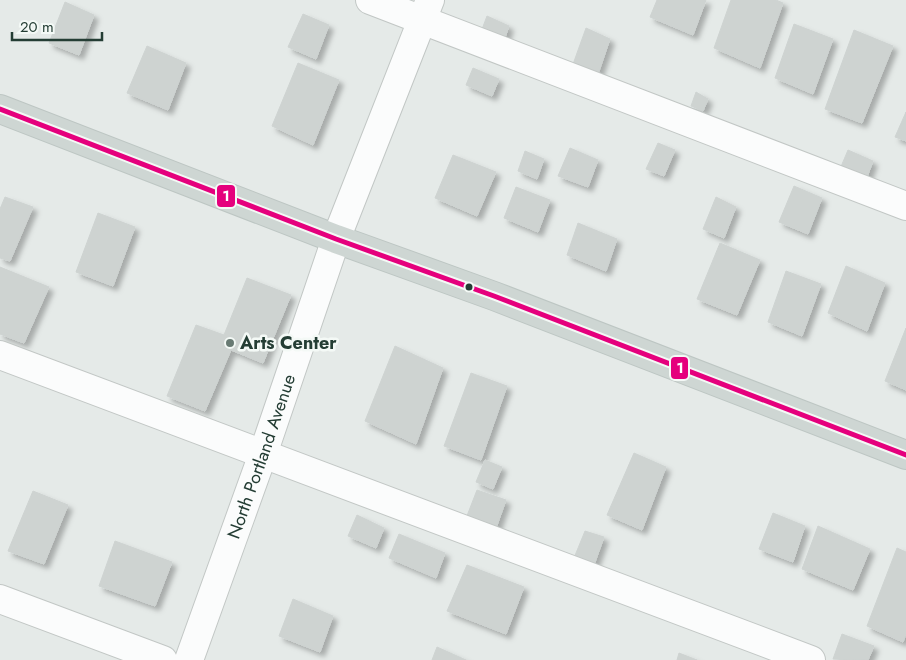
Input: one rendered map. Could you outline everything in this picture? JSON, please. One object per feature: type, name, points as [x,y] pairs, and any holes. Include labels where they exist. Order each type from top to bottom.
[{"type":"main road","points":[[0,109],[336,239],[503,300],[906,454]]},
{"type":"street","points":[[370,0],[426,10],[906,206]]},
{"type":"street","name":"North Portland Avenue","points":[[189,660],[263,454],[336,239],[426,10]]},
{"type":"street","points":[[0,355],[811,660]]},
{"type":"street","points":[[0,599],[163,660]]},
{"type":"building","points":[[657,0],[706,0],[693,35],[650,17]]},
{"type":"building","points":[[731,0],[776,0],[783,3],[760,68],[714,48]]},
{"type":"building","points":[[65,2],[94,15],[79,55],[49,43]]},
{"type":"building","points":[[303,14],[329,25],[316,59],[288,47]]},
{"type":"building","points":[[487,16],[509,26],[504,41],[481,32]]},
{"type":"building","points":[[794,24],[833,39],[813,94],[775,78]]},
{"type":"building","points":[[586,28],[610,39],[597,77],[572,67]]},
{"type":"building","points":[[854,30],[893,46],[862,123],[825,109]]},
{"type":"building","points":[[147,46],[186,63],[168,110],[127,93]]},
{"type":"building","points":[[298,63],[339,80],[313,145],[272,126]]},
{"type":"building","points":[[473,68],[499,79],[492,96],[466,85]]},
{"type":"building","points":[[696,92],[708,99],[703,111],[691,106]]},
{"type":"building","points":[[906,112],[906,141],[895,137]]},
{"type":"building","points":[[658,143],[675,150],[664,176],[646,169]]},
{"type":"building","points":[[570,148],[598,160],[588,187],[558,176]]},
{"type":"building","points":[[848,150],[873,161],[866,180],[840,169]]},
{"type":"building","points":[[525,151],[544,159],[537,179],[518,171]]},
{"type":"building","points":[[453,155],[496,172],[477,216],[435,198]]},
{"type":"building","points":[[794,186],[822,198],[808,234],[779,222]]},
{"type":"building","points":[[516,187],[550,200],[538,232],[504,218]]},
{"type":"building","points":[[5,197],[33,207],[10,261],[0,258],[0,209]]},
{"type":"building","points":[[716,197],[736,207],[724,238],[703,229]]},
{"type":"building","points":[[98,213],[135,227],[113,286],[76,272]]},
{"type":"building","points":[[578,223],[617,239],[606,271],[567,255]]},
{"type":"building","points":[[720,243],[760,260],[737,315],[697,299]]},
{"type":"building","points":[[846,266],[885,283],[867,331],[828,313]]},
{"type":"building","points":[[0,267],[49,287],[24,343],[0,334]]},
{"type":"building","points":[[786,271],[821,284],[802,336],[768,322]]},
{"type":"building","name":"Arts Center","points":[[247,278],[291,295],[263,363],[231,350],[205,411],[167,396],[196,325],[224,335]]},
{"type":"building","points":[[906,328],[906,390],[885,381]]},
{"type":"building","points":[[395,346],[443,368],[416,444],[365,421]]},
{"type":"building","points":[[471,373],[507,386],[481,460],[444,446]]},
{"type":"building","points":[[634,453],[666,467],[642,530],[607,515]]},
{"type":"building","points":[[485,460],[502,467],[493,489],[476,482]]},
{"type":"building","points":[[477,490],[506,500],[495,531],[465,521]]},
{"type":"building","points":[[33,491],[68,505],[44,564],[8,551]]},
{"type":"building","points":[[773,513],[805,526],[793,562],[759,549]]},
{"type":"building","points":[[357,515],[384,528],[376,548],[348,536]]},
{"type":"building","points":[[818,526],[870,549],[853,590],[802,569]]},
{"type":"building","points":[[585,531],[604,537],[594,565],[574,558]]},
{"type":"building","points":[[399,534],[445,553],[436,578],[389,558]]},
{"type":"building","points":[[115,541],[172,562],[155,606],[99,586]]},
{"type":"building","points":[[897,548],[906,552],[906,634],[903,642],[867,626]]},
{"type":"building","points":[[467,565],[524,587],[506,634],[447,611]]},
{"type":"building","points":[[293,599],[333,616],[320,652],[279,636]]},
{"type":"building","points":[[842,634],[874,646],[868,660],[833,659]]},
{"type":"building","points":[[437,647],[466,660],[432,660]]},
{"type":"building","points":[[679,653],[697,660],[677,660]]},
{"type":"transit line","name":"1","points":[[0,109],[336,239],[494,296],[906,455]]},
{"type":"place","name":"Arts Center","points":[[230,343]]}]
